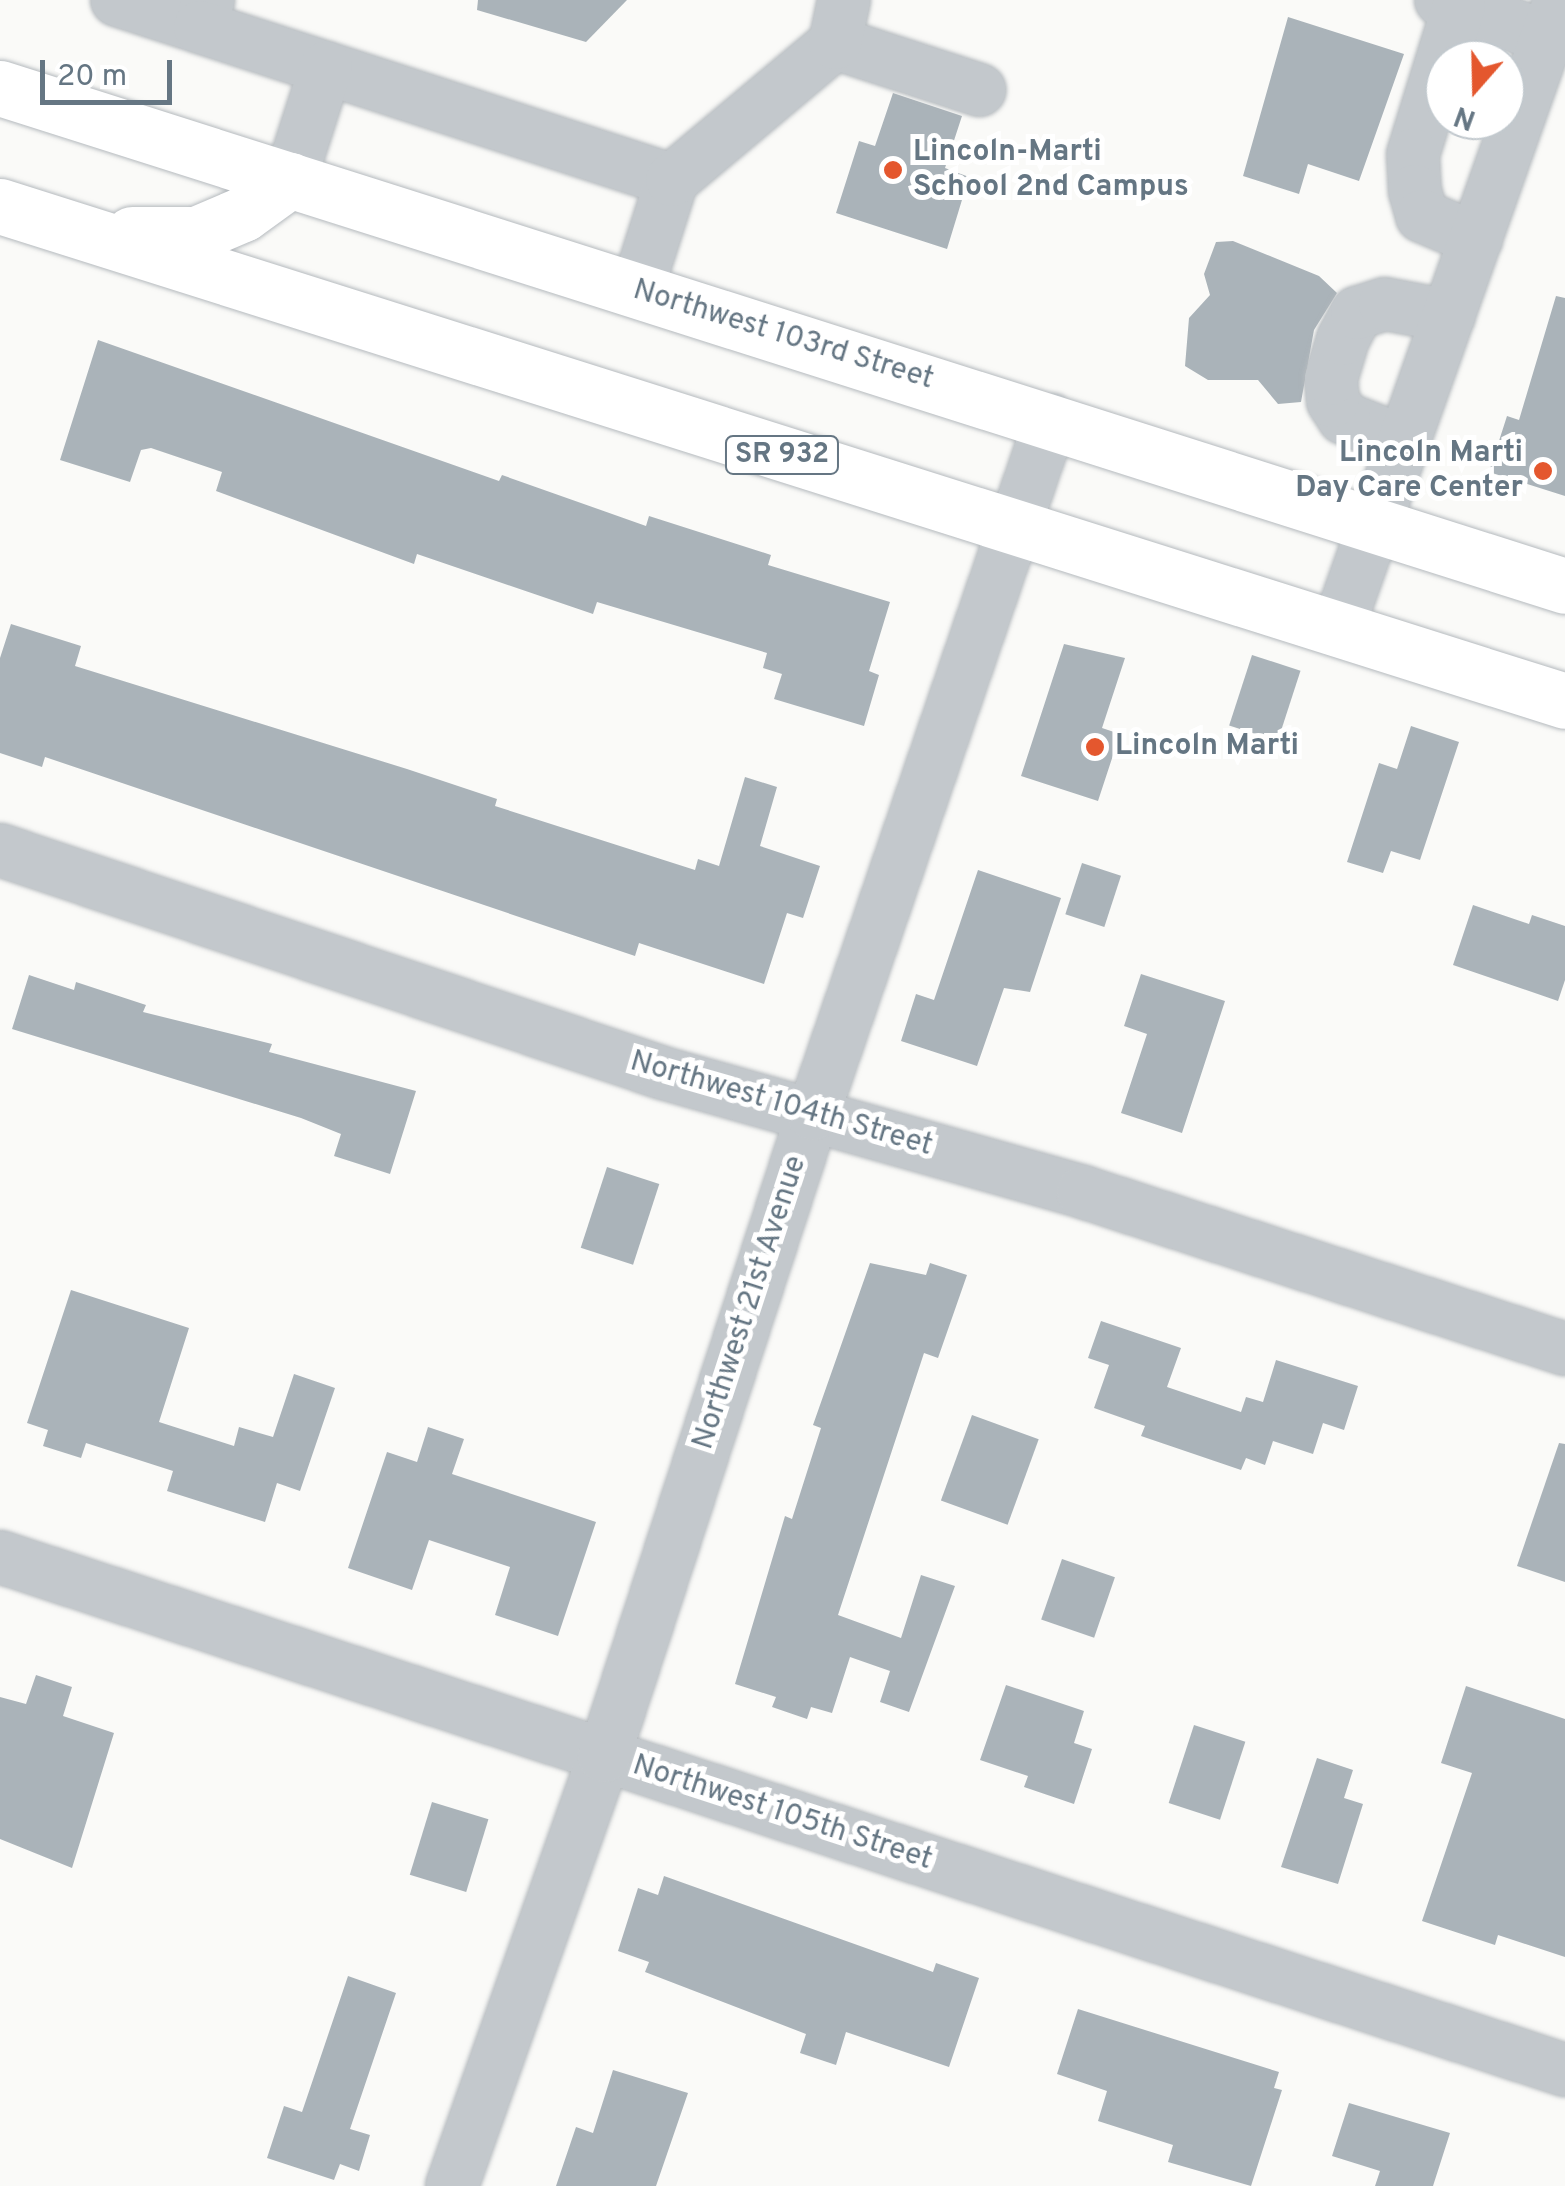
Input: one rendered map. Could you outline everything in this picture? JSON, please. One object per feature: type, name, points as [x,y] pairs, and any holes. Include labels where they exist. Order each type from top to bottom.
[{"type":"main road","name":"Northwest 103rd Street","points":[[0,88],[1565,586]]},
{"type":"main road","points":[[84,234],[196,234],[243,214],[290,180]]},
{"type":"main road","name":"SR 932","points":[[0,206],[1565,701]]},
{"type":"street","points":[[117,0],[204,14],[326,68],[672,180]]},
{"type":"street","points":[[1338,628],[1449,316],[1476,239],[1553,18],[1450,3],[1413,156],[1415,191],[1422,216],[1476,239]]},
{"type":"street","points":[[637,290],[672,180],[839,22],[980,90]]},
{"type":"street","points":[[290,180],[326,68]]},
{"type":"street","points":[[1404,442],[1344,418],[1333,400],[1331,379],[1342,339],[1357,313],[1385,304],[1449,316]]},
{"type":"street","name":"Northwest 21st Avenue","points":[[452,2186],[604,1756],[813,1114],[1051,420]]},
{"type":"street","name":"Northwest 104th Street","points":[[0,850],[663,1073],[1083,1192],[1565,1349]]},
{"type":"street","name":"Northwest 105th Street","points":[[0,1557],[1565,2070]]},
{"type":"building","points":[[478,0],[627,0],[586,42],[477,10]]},
{"type":"building","points":[[1288,17],[1404,54],[1359,181],[1308,164],[1299,194],[1243,176]]},
{"type":"building","points":[[893,93],[962,116],[945,168],[969,177],[947,249],[836,213],[859,141],[875,146]]},
{"type":"building","points":[[1233,241],[1319,276],[1337,293],[1314,330],[1301,402],[1278,404],[1258,380],[1208,380],[1185,366],[1189,318],[1210,295],[1204,274],[1216,242]]},
{"type":"building","points":[[1556,296],[1565,298],[1565,496],[1489,472],[1507,416],[1519,420]]},
{"type":"building","points":[[98,340],[499,481],[502,475],[646,526],[649,516],[771,555],[768,565],[890,602],[869,671],[879,675],[864,726],[774,699],[782,674],[763,668],[767,653],[597,602],[593,614],[417,554],[414,564],[216,491],[222,472],[151,448],[141,450],[130,482],[60,460]]},
{"type":"building","points":[[11,624],[81,646],[75,666],[407,769],[497,799],[495,806],[695,870],[698,859],[719,866],[745,777],[777,787],[760,846],[820,866],[803,918],[787,913],[764,984],[639,943],[635,956],[45,757],[42,767],[0,753],[0,658]]},
{"type":"building","points":[[1064,644],[1125,658],[1102,728],[1120,734],[1098,801],[1021,776]]},
{"type":"building","points":[[1252,655],[1301,671],[1278,741],[1229,725]]},
{"type":"building","points":[[1411,726],[1459,742],[1420,860],[1391,851],[1383,873],[1347,862],[1379,763],[1397,769]]},
{"type":"building","points":[[1082,863],[1121,876],[1104,927],[1065,914]]},
{"type":"building","points":[[978,870],[1061,898],[1030,992],[1004,988],[977,1066],[901,1041],[916,994],[934,1000]]},
{"type":"building","points":[[1473,905],[1529,924],[1532,915],[1565,926],[1565,980],[1558,1001],[1453,965]]},
{"type":"building","points":[[1141,974],[1225,1001],[1182,1133],[1121,1113],[1147,1034],[1124,1026]]},
{"type":"building","points":[[29,975],[74,990],[76,982],[146,1005],[143,1012],[272,1044],[269,1052],[416,1091],[390,1174],[334,1156],[341,1134],[301,1118],[12,1029]]},
{"type":"building","points":[[607,1167],[659,1184],[633,1265],[581,1248]]},
{"type":"building","points":[[870,1263],[926,1275],[930,1263],[967,1275],[938,1358],[924,1353],[838,1615],[901,1638],[921,1575],[955,1586],[909,1712],[880,1702],[890,1671],[850,1657],[832,1713],[811,1707],[807,1719],[772,1707],[776,1697],[735,1684],[785,1516],[792,1519],[821,1428],[813,1425]]},
{"type":"building","points":[[71,1290],[189,1328],[159,1422],[234,1446],[239,1427],[273,1437],[294,1374],[335,1388],[300,1491],[277,1483],[265,1522],[167,1491],[173,1471],[86,1443],[81,1458],[43,1446],[48,1430],[27,1423]]},
{"type":"building","points":[[1101,1321],[1181,1348],[1167,1387],[1241,1412],[1246,1397],[1263,1402],[1276,1360],[1358,1386],[1344,1430],[1323,1423],[1313,1454],[1273,1441],[1265,1465],[1246,1458],[1241,1470],[1141,1436],[1145,1426],[1094,1408],[1109,1365],[1088,1358]]},
{"type":"building","points":[[972,1415],[1039,1439],[1008,1525],[941,1501]]},
{"type":"building","points":[[428,1427],[464,1439],[452,1474],[596,1522],[558,1636],[495,1615],[510,1567],[429,1540],[412,1590],[348,1568],[387,1452],[417,1462]]},
{"type":"building","points":[[1559,1443],[1565,1444],[1565,1582],[1517,1566]]},
{"type":"building","points":[[1062,1559],[1115,1577],[1094,1638],[1041,1620]]},
{"type":"building","points":[[36,1675],[72,1687],[63,1716],[114,1733],[72,1868],[0,1839],[0,1697],[26,1704]]},
{"type":"building","points":[[1006,1685],[1084,1711],[1074,1743],[1092,1749],[1074,1804],[1024,1787],[1028,1776],[980,1760]]},
{"type":"building","points":[[1466,1686],[1565,1719],[1565,1957],[1498,1935],[1495,1945],[1422,1921],[1472,1773],[1441,1763]]},
{"type":"building","points":[[1194,1725],[1245,1742],[1220,1820],[1169,1803]]},
{"type":"building","points":[[1317,1758],[1353,1770],[1344,1798],[1363,1804],[1338,1884],[1281,1867]]},
{"type":"building","points":[[432,1802],[488,1819],[466,1892],[410,1875]]},
{"type":"building","points":[[664,1876],[933,1972],[936,1963],[979,1978],[949,2067],[846,2032],[836,2065],[800,2053],[806,2034],[645,1972],[649,1962],[618,1951],[638,1888],[658,1895]]},
{"type":"building","points":[[348,1976],[396,1993],[350,2129],[370,2135],[359,2171],[340,2164],[334,2180],[267,2158],[284,2106],[302,2112]]},
{"type":"building","points":[[1078,2009],[1279,2072],[1274,2088],[1282,2090],[1251,2186],[1168,2162],[1173,2145],[1098,2121],[1107,2091],[1057,2074]]},
{"type":"building","points":[[613,2070],[688,2093],[656,2186],[556,2186],[576,2127],[593,2133]]},
{"type":"building","points":[[1349,2103],[1450,2133],[1433,2186],[1375,2186],[1380,2171],[1332,2156]]},
{"type":"place","name":"Lincoln-Marti School 2nd Campus","points":[[893,170]]},
{"type":"place","name":"Lincoln Marti Day Care Center","points":[[1543,471]]},
{"type":"place","name":"Lincoln Marti","points":[[1095,747]]}]
